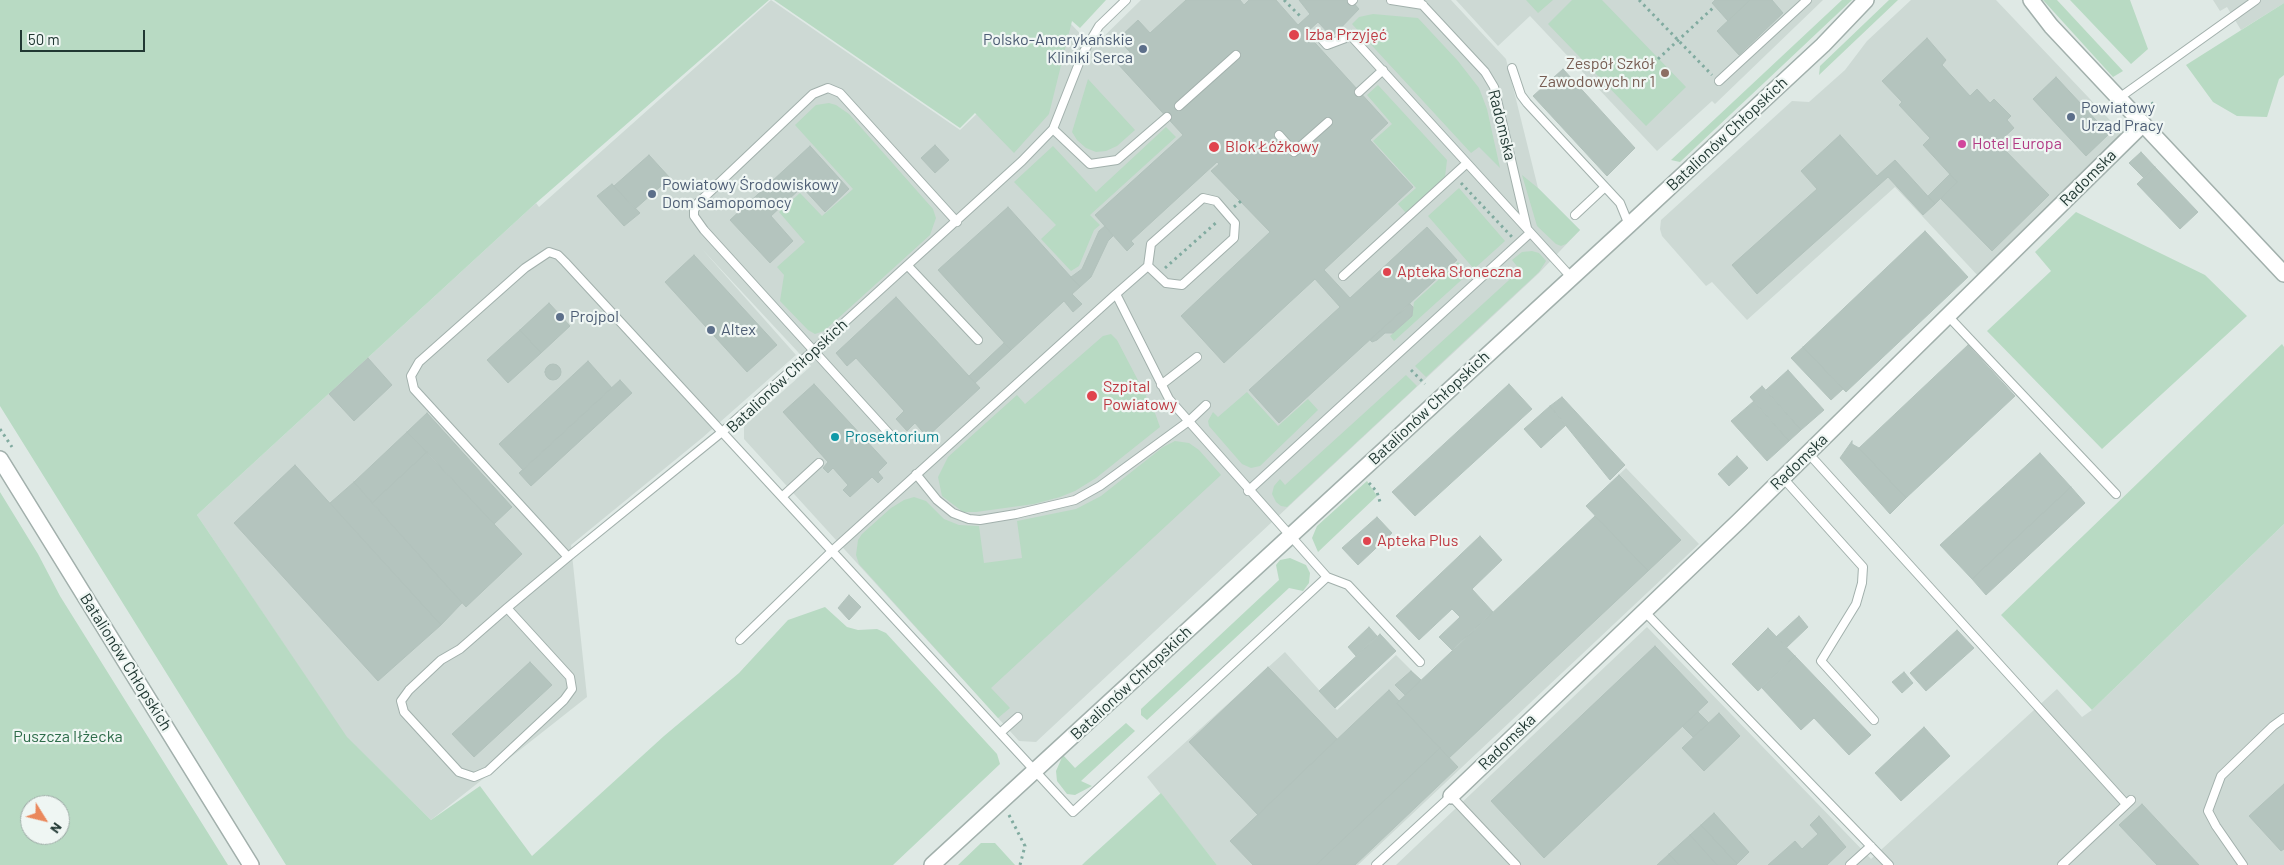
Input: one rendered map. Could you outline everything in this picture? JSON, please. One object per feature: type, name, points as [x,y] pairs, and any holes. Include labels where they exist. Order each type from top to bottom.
[{"type":"street","name":"Batalionów Chłopskich","points":[[932,865],[1629,225],[1823,45],[1866,0]]},
{"type":"street","name":"Batalionów Chłopskich","points":[[1823,45],[1878,0]]},
{"type":"street","points":[[2020,0],[2051,26]]},
{"type":"street","points":[[2031,0],[2051,26],[2284,274]]},
{"type":"street","name":"Radomska","points":[[1451,796],[1808,454],[2143,124]]},
{"type":"street","name":"Batalionów Chłopskich","points":[[0,459],[251,865]]},
{"type":"lane","name":"Batalionów Chłopskich","points":[[1035,771],[722,432],[957,222],[1053,130],[1083,53],[1100,26],[1126,0]]},
{"type":"lane","points":[[1391,0],[1421,2]]},
{"type":"lane","points":[[1718,81],[1807,0]]},
{"type":"lane","points":[[2119,98],[2256,0]]},
{"type":"lane","name":"Radomska","points":[[1421,2],[1485,72],[1494,87],[1524,218],[1529,231]]},
{"type":"lane","points":[[1319,36],[1327,44],[1351,36],[1571,277]]},
{"type":"lane","points":[[1178,106],[1236,55]]},
{"type":"lane","points":[[1512,68],[1521,95],[1620,203],[1629,225]]},
{"type":"lane","points":[[1359,92],[1383,70]]},
{"type":"lane","points":[[894,439],[704,230],[694,216],[697,204],[813,94],[828,88],[840,93],[957,222]]},
{"type":"lane","points":[[1053,130],[1090,164],[1117,160],[1166,117]]},
{"type":"lane","points":[[1279,135],[1294,152],[1328,122]]},
{"type":"lane","points":[[1343,276],[1467,163]]},
{"type":"lane","points":[[1575,215],[1605,186]]},
{"type":"lane","points":[[740,640],[832,551],[916,474],[1148,266],[1151,244],[1203,198],[1216,201],[1235,223],[1234,238],[1182,285],[1166,284],[1148,266]]},
{"type":"lane","points":[[1248,491],[1518,244],[1529,231]]},
{"type":"lane","points":[[507,608],[570,677],[572,689],[564,700],[488,770],[474,777],[459,772],[404,712],[401,701],[408,690],[441,660],[460,649],[507,608],[568,557],[722,432],[558,255],[549,252],[525,268],[419,362],[411,376],[414,389],[568,557]]},
{"type":"lane","points":[[908,266],[978,340]]},
{"type":"lane","points":[[1116,294],[1169,399],[1248,491],[1327,577],[1348,585],[1420,662]]},
{"type":"lane","points":[[1948,316],[2116,494]]},
{"type":"lane","points":[[1161,385],[1197,357]]},
{"type":"lane","points":[[916,474],[938,500],[953,513],[970,519],[999,520],[1075,500],[1100,486],[1189,421],[1206,405]]},
{"type":"lane","points":[[1808,454],[2129,802],[2062,865]]},
{"type":"lane","points":[[783,496],[819,463]]},
{"type":"lane","points":[[1783,478],[1862,567],[1862,584],[1856,604],[1821,661],[1874,720]]},
{"type":"lane","points":[[1035,771],[1073,812],[1327,577]]},
{"type":"lane","points":[[1644,611],[1889,865]]},
{"type":"lane","points":[[1000,733],[1018,717]]},
{"type":"lane","points":[[2243,865],[2216,826],[2208,810],[2221,776],[2273,726],[2284,718]]},
{"type":"lane","points":[[1376,865],[1451,796],[1516,865]]},
{"type":"lane","points":[[1850,865],[1871,846]]},
{"type":"path","points":[[1284,0],[1302,18]]},
{"type":"path","points":[[1639,0],[1718,81]]},
{"type":"path","points":[[1658,59],[1715,6]]},
{"type":"path","points":[[1453,176],[1518,244]]},
{"type":"path","points":[[1158,275],[1241,201]]},
{"type":"path","points":[[1411,370],[1425,384]]},
{"type":"path","points":[[1359,472],[1377,492],[1380,502]]},
{"type":"path","points":[[1000,802],[1020,834],[1025,846],[1020,865]]},
{"type":"shaded area","name":"Szpital Powiatowy","points":[[771,0],[960,130],[1071,24],[1093,47],[1141,0],[1451,0],[1506,59],[1538,188],[1580,230],[1539,273],[1036,742],[1019,741],[744,439],[744,426],[811,366],[702,249],[796,355],[702,438],[571,545],[587,697],[431,820],[346,737],[197,515],[536,203],[539,207]]},
{"type":"shaded area","name":"Zespół Szkół Zawodowych nr 1","points":[[1456,0],[1823,0],[1715,104],[1712,101],[1657,151],[1530,16],[1498,46]]},
{"type":"shaded area","points":[[1911,0],[1996,0],[2126,137],[1980,278],[1895,187],[1747,320],[1712,282],[1706,286],[1662,236],[1660,229],[1661,220],[1792,101],[1809,102],[1845,70],[1867,41]]},
{"type":"shaded area","points":[[2213,0],[2284,0],[2284,3],[2241,30],[2227,7],[2220,11]]},
{"type":"shaded area","points":[[1626,468],[1699,544],[1358,865],[1217,865],[1147,777],[1285,652],[1337,710],[1396,655],[1422,681],[1597,516],[1587,505]]},
{"type":"shaded area","points":[[2284,524],[2284,865],[1396,865],[1647,627],[1871,859],[2057,689],[2082,717],[2092,710]]},
{"type":"green space","points":[[0,0],[769,0],[536,203],[197,515],[347,737],[431,820],[480,786],[532,856],[664,736],[739,673],[788,620],[825,607],[847,627],[858,630],[877,629],[886,633],[997,754],[1000,764],[893,865],[286,865],[0,406]]},
{"type":"green space","points":[[774,0],[1106,0],[1080,28],[1072,21],[1049,114],[1014,153],[975,113],[960,128]]},
{"type":"green space","points":[[1526,0],[1553,0],[1538,13]]},
{"type":"green space","points":[[1572,0],[1602,0],[1686,87],[1646,126],[1548,24]]},
{"type":"green space","points":[[1842,0],[1852,0],[1680,162],[1671,160]]},
{"type":"green space","points":[[1889,0],[1898,0],[1819,75],[1820,66]]},
{"type":"green space","points":[[2043,0],[2057,0],[2123,71],[2113,77]]},
{"type":"green space","points":[[2070,0],[2130,0],[2148,49],[2131,64]]},
{"type":"green space","points":[[2284,3],[2284,75],[2279,79],[2267,117],[2237,116],[2213,102],[2186,65]]},
{"type":"green space","points":[[1373,14],[1418,18],[1458,61],[1479,88],[1487,109],[1500,168],[1479,147],[1471,153],[1352,24],[1359,17]]},
{"type":"green space","points":[[1088,79],[1135,130],[1117,146],[1106,151],[1096,152],[1086,148],[1077,140],[1072,132]]},
{"type":"green space","points":[[1378,85],[1447,160],[1445,177],[1406,213],[1398,204],[1416,188],[1373,141],[1392,124],[1367,95]]},
{"type":"green space","points":[[829,103],[836,105],[849,114],[933,209],[936,218],[930,235],[824,331],[815,334],[808,330],[780,301],[784,275],[777,267],[805,242],[779,212],[800,193],[822,216],[853,189],[795,125],[816,105]]},
{"type":"green space","points":[[1166,127],[1176,137],[1090,215],[1100,225],[1094,230],[1079,266],[1071,271],[1041,239],[1056,225],[1014,182],[1053,146],[1096,192]]},
{"type":"green space","points":[[1522,175],[1538,188],[1580,230],[1566,244],[1561,246],[1556,244],[1537,226]]},
{"type":"green space","points":[[1459,188],[1505,241],[1474,269],[1428,216]]},
{"type":"green space","points":[[2076,212],[2205,275],[2247,316],[2102,449],[1987,331],[2051,271],[2035,252]]},
{"type":"green space","points":[[1532,251],[1539,253],[1546,261],[1539,272],[1426,377],[1415,366],[1520,270],[1512,260],[1522,252]]},
{"type":"green space","points":[[1458,262],[1468,274],[1394,341],[1390,336],[1412,316],[1414,302]]},
{"type":"green space","points":[[1111,334],[1117,340],[1155,413],[1160,427],[1096,478],[1075,491],[1060,497],[1034,504],[963,512],[942,496],[938,477],[948,457],[1017,395],[1025,404],[1103,336]]},
{"type":"green space","points":[[2282,344],[2284,347],[2284,524],[2092,710],[2001,615]]},
{"type":"green space","points":[[1406,375],[1417,386],[1287,507],[1281,506],[1276,502],[1272,494],[1274,486],[1280,479],[1285,485]]},
{"type":"green space","points":[[1247,392],[1278,426],[1308,399],[1318,410],[1260,466],[1251,468],[1242,464],[1209,426],[1208,421],[1213,412],[1218,417]]},
{"type":"green space","points":[[1175,441],[1189,443],[1199,450],[1221,475],[991,688],[1010,708],[998,718],[859,564],[856,555],[858,540],[862,534],[891,508],[904,500],[914,497],[926,501],[944,519],[959,525],[979,526],[984,563],[1022,558],[1017,521],[1076,509],[1101,496],[1163,447]]},
{"type":"green space","points":[[1367,481],[1377,496],[1318,552],[1312,538],[1317,526]]},
{"type":"green space","name":"Puszcza Iłżecka","points":[[0,492],[38,554],[60,596],[228,865],[0,865]]},
{"type":"green space","points":[[1290,558],[1306,565],[1310,573],[1309,583],[1303,591],[1289,588],[1147,720],[1141,715],[1141,709],[1279,580],[1276,565],[1280,560]]},
{"type":"green space","points":[[1126,723],[1135,731],[1081,781],[1092,786],[1075,795],[1067,794],[1057,781],[1056,771],[1063,755],[1075,768]]},
{"type":"green space","points":[[1161,793],[1217,865],[1082,865],[1085,862]]},
{"type":"green space","points":[[981,843],[995,843],[1015,865],[958,865]]},
{"type":"building","name":"Szpital Powiatowy","points":[[1186,0],[1240,0],[1244,5],[1249,0],[1276,0],[1298,25],[1310,14],[1299,0],[1351,0],[1359,9],[1332,37],[1318,22],[1306,33],[1388,123],[1370,140],[1413,187],[1324,270],[1350,298],[1427,227],[1457,260],[1279,423],[1249,390],[1340,307],[1315,279],[1224,363],[1181,316],[1270,232],[1211,171],[1219,164],[1217,162],[1131,241],[1134,244],[1127,251],[1095,215],[1183,135],[1117,63],[1130,52],[1118,39],[1138,20],[1150,33]]},
{"type":"building","points":[[1715,0],[1750,0],[1728,21],[1712,3]]},
{"type":"building","points":[[1750,0],[1772,0],[1783,13],[1739,55],[1717,31]]},
{"type":"building","name":"Hotel Europa","points":[[1927,38],[1946,60],[1942,65],[1970,96],[1977,89],[1990,103],[1994,99],[2011,116],[2007,120],[2014,128],[1998,143],[2049,195],[1992,251],[1941,199],[1957,182],[1923,145],[1930,138],[1899,105],[1902,102],[1882,81]]},
{"type":"building","points":[[1563,69],[1635,148],[1607,176],[1533,96]]},
{"type":"building","name":"Powiatowy Urząd Pracy","points":[[2056,77],[2109,134],[2086,156],[2033,99]]},
{"type":"building","points":[[1840,135],[1877,176],[1895,160],[1935,204],[1923,215],[1888,177],[1757,294],[1732,265],[1817,189],[1801,171]]},
{"type":"building","points":[[935,145],[949,160],[935,173],[921,158]]},
{"type":"building","points":[[810,146],[849,189],[825,212],[802,187],[771,216],[793,241],[770,263],[730,220]]},
{"type":"building","points":[[2141,152],[2155,167],[2144,178],[2129,163]]},
{"type":"building","points":[[649,155],[670,178],[635,209],[614,186]]},
{"type":"building","points":[[2155,167],[2198,212],[2180,229],[2137,184]]},
{"type":"building","points":[[1950,174],[1957,182],[1935,204],[1928,196]]},
{"type":"building","points":[[612,184],[640,213],[624,226],[597,196]]},
{"type":"building","points":[[1008,207],[1080,287],[1072,294],[1082,304],[1073,312],[1064,301],[1011,350],[938,270]]},
{"type":"building","points":[[1105,226],[1113,236],[1108,241],[1091,277],[1080,287],[1071,277],[1082,269],[1099,231]]},
{"type":"building","points":[[1925,231],[1968,277],[1846,392],[1803,347]]},
{"type":"building","points":[[694,255],[777,345],[747,372],[665,282]]},
{"type":"building","points":[[896,297],[980,388],[927,437],[915,423],[907,431],[896,419],[904,411],[856,358],[847,366],[836,353]]},
{"type":"building","points":[[549,303],[570,326],[541,353],[520,330]]},
{"type":"building","points":[[1410,304],[1413,307],[1412,316],[1393,333],[1385,333],[1372,342],[1370,340]]},
{"type":"building","points":[[520,330],[541,353],[508,383],[487,360]]},
{"type":"building","points":[[1004,343],[1011,350],[975,383],[969,376]]},
{"type":"building","points":[[1968,345],[2015,396],[1906,498],[1859,448]]},
{"type":"building","points":[[1803,347],[1843,389],[1831,400],[1791,358]]},
{"type":"building","points":[[368,358],[392,385],[354,421],[329,394]]},
{"type":"building","points":[[588,361],[612,388],[523,470],[499,444]]},
{"type":"building","points":[[553,364],[561,372],[553,380],[545,372]]},
{"type":"building","points":[[1788,370],[1824,410],[1801,430],[1766,390]]},
{"type":"building","points":[[620,380],[632,393],[531,486],[519,473]]},
{"type":"building","name":"Prosektorium","points":[[814,384],[887,463],[878,472],[883,478],[878,483],[872,477],[850,497],[843,490],[848,485],[833,468],[828,473],[823,468],[828,462],[783,412]]},
{"type":"building","points":[[1509,384],[1532,409],[1415,516],[1392,492]]},
{"type":"building","points":[[1762,386],[1801,430],[1789,441],[1750,397]]},
{"type":"building","points":[[1562,397],[1625,465],[1610,480],[1550,406]]},
{"type":"building","points":[[1754,401],[1789,441],[1767,461],[1731,421]]},
{"type":"building","points":[[1550,406],[1566,425],[1541,448],[1524,429]]},
{"type":"building","points":[[427,413],[512,507],[494,524],[407,432]]},
{"type":"building","points":[[407,432],[427,452],[372,503],[354,482]]},
{"type":"building","points":[[1852,441],[1852,444],[1859,448],[1906,498],[1890,514],[1840,458]]},
{"type":"building","points":[[427,452],[522,554],[466,607],[372,503]]},
{"type":"building","points":[[2040,453],[2071,487],[1972,579],[1940,545]]},
{"type":"building","points":[[1737,456],[1748,468],[1729,486],[1718,474]]},
{"type":"building","points":[[295,465],[441,625],[378,681],[234,523]]},
{"type":"building","points":[[1619,475],[1681,540],[1648,571],[1586,506]]},
{"type":"building","points":[[354,482],[462,603],[441,625],[330,503]]},
{"type":"building","points":[[2071,487],[2085,503],[1986,595],[1972,579]]},
{"type":"building","points":[[1595,516],[1648,571],[1449,758],[1397,703]]},
{"type":"building","name":"Apteka Plus","points":[[1377,517],[1392,533],[1358,565],[1342,548]]},
{"type":"building","points":[[1480,536],[1502,560],[1472,589],[1493,612],[1452,650],[1439,637],[1460,617],[1452,609],[1419,640],[1396,616]]},
{"type":"building","points":[[849,595],[861,607],[849,620],[838,608]]},
{"type":"building","points":[[1799,616],[1808,627],[1787,647],[1776,637]]},
{"type":"building","points":[[1369,627],[1377,636],[1356,656],[1348,647]]},
{"type":"building","points":[[1768,628],[1795,656],[1758,691],[1732,664]]},
{"type":"building","points":[[1957,630],[1974,648],[1926,691],[1910,673]]},
{"type":"building","points":[[1380,634],[1396,651],[1335,708],[1319,691]]},
{"type":"building","points":[[1655,646],[1708,702],[1544,858],[1491,801]]},
{"type":"building","points":[[1795,656],[1871,735],[1849,755],[1814,718],[1801,730],[1762,688]]},
{"type":"building","points":[[530,662],[552,685],[474,757],[452,734]]},
{"type":"building","points":[[1268,667],[1337,739],[1258,815],[1189,742]]},
{"type":"building","points":[[1411,671],[1421,680],[1405,695],[1395,685]]},
{"type":"building","points":[[1904,672],[1913,683],[1902,693],[1892,682]]},
{"type":"building","points":[[1389,690],[1399,701],[1397,703],[1440,748],[1316,865],[1253,865],[1230,841]]},
{"type":"building","points":[[1698,712],[1709,723],[1693,737],[1682,726]]},
{"type":"building","points":[[1719,713],[1740,736],[1704,771],[1682,748]]},
{"type":"building","points":[[1924,727],[1950,756],[1901,801],[1875,773]]},
{"type":"building","points":[[1440,748],[1458,767],[1355,865],[1316,865]]},
{"type":"building","points":[[2284,784],[2284,849],[2281,851],[2249,816]]},
{"type":"building","points":[[2142,804],[2199,865],[2157,865],[2119,825]]},
{"type":"building","points":[[1714,813],[1749,852],[1737,864],[1701,825]]},
{"type":"building","points":[[1819,816],[1846,847],[1827,865],[1768,865],[1795,841],[1802,849],[1818,834],[1810,825]]},
{"type":"building","points":[[1701,825],[1736,865],[1717,865],[1690,835]]},
{"type":"building","points":[[1690,835],[1717,865],[1679,865],[1669,854]]},
{"type":"building","points":[[1669,854],[1679,865],[1657,865]]},
{"type":"place","name":"Izba Przyjęć","points":[[1294,35]]},
{"type":"place","name":"Polsko-Amerykańskie Kliniki Serca","points":[[1143,49]]},
{"type":"place","name":"Zespół Szkół Zawodowych nr 1","points":[[1665,73]]},
{"type":"place","name":"Powiatowy Urząd Pracy","points":[[2071,117]]},
{"type":"place","name":"Hotel Europa","points":[[1962,144]]},
{"type":"place","name":"Blok Łóżkowy","points":[[1214,147]]},
{"type":"place","name":"Powiatowy Środowiskowy Dom Samopomocy","points":[[652,194]]},
{"type":"place","name":"Apteka Słoneczna","points":[[1387,272]]},
{"type":"place","name":"Projpol","points":[[560,317]]},
{"type":"place","name":"Altex","points":[[711,330]]},
{"type":"place","name":"Szpital Powiatowy","points":[[1092,396]]},
{"type":"place","name":"Prosektorium","points":[[835,437]]},
{"type":"place","name":"Apteka Plus","points":[[1367,541]]}]
